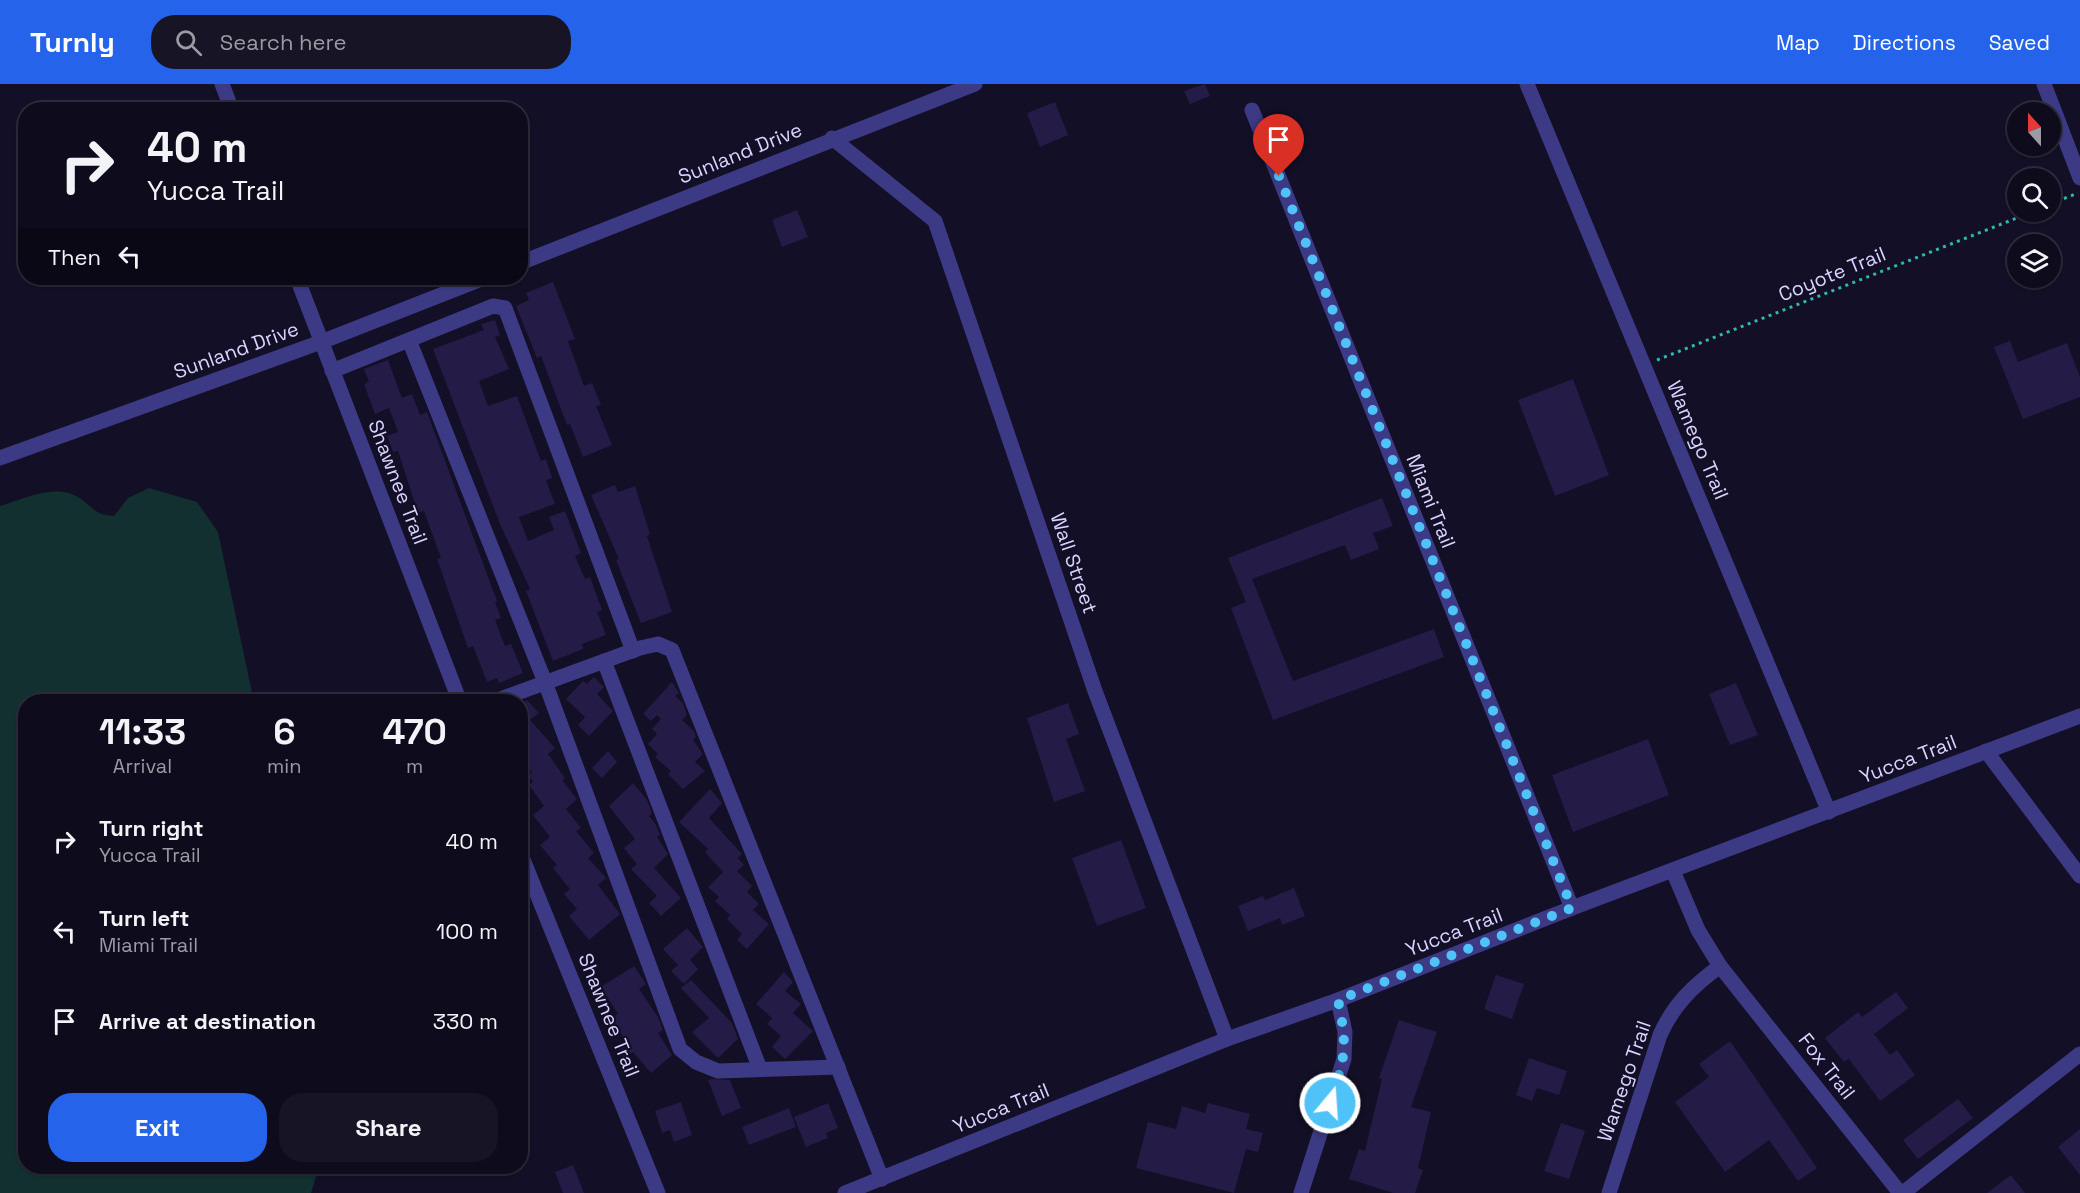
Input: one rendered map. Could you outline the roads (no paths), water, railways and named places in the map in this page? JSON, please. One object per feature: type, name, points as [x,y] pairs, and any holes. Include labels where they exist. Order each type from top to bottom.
[{"type":"street","points":[[222,84],[229,102]]},
{"type":"street","name":"Sunland Drive","points":[[528,260],[832,138],[975,84]]},
{"type":"street","name":"Wamego Trail","points":[[1527,84],[1829,812]]},
{"type":"street","points":[[2044,84],[2080,177]]},
{"type":"street","name":"Miami Trail","points":[[1252,110],[1572,908]]},
{"type":"street","name":"Wall Street","points":[[832,138],[935,221],[1095,691],[1227,1039]]},
{"type":"street","name":"Shawnee Trail","points":[[300,285],[457,694]]},
{"type":"street","name":"Sunland Drive","points":[[0,458],[321,342],[466,285]]},
{"type":"street","points":[[332,371],[494,306],[505,308],[633,651]]},
{"type":"street","points":[[409,340],[545,682],[680,1049],[696,1062],[718,1071],[838,1067]]},
{"type":"street","points":[[513,694],[658,644],[672,651],[882,1179]]},
{"type":"street","points":[[604,661],[760,1069]]},
{"type":"street","name":"Yucca Trail","points":[[845,1193],[1227,1039],[1338,1000],[1572,908],[2080,716]]},
{"type":"street","points":[[1986,751],[2080,876]]},
{"type":"street","points":[[1672,871],[1698,930],[1720,966]]},
{"type":"street","name":"Shawnee Trail","points":[[528,872],[658,1193]]},
{"type":"street","name":"Wamego Trail","points":[[1609,1193],[1660,1035],[1671,1011],[1691,989],[1720,966]]},
{"type":"street","name":"Fox Trail","points":[[1720,966],[1902,1193]]},
{"type":"street","points":[[1301,1193],[1344,1059],[1345,1032],[1338,1000]]},
{"type":"street","points":[[1902,1193],[2080,1053]]}]
